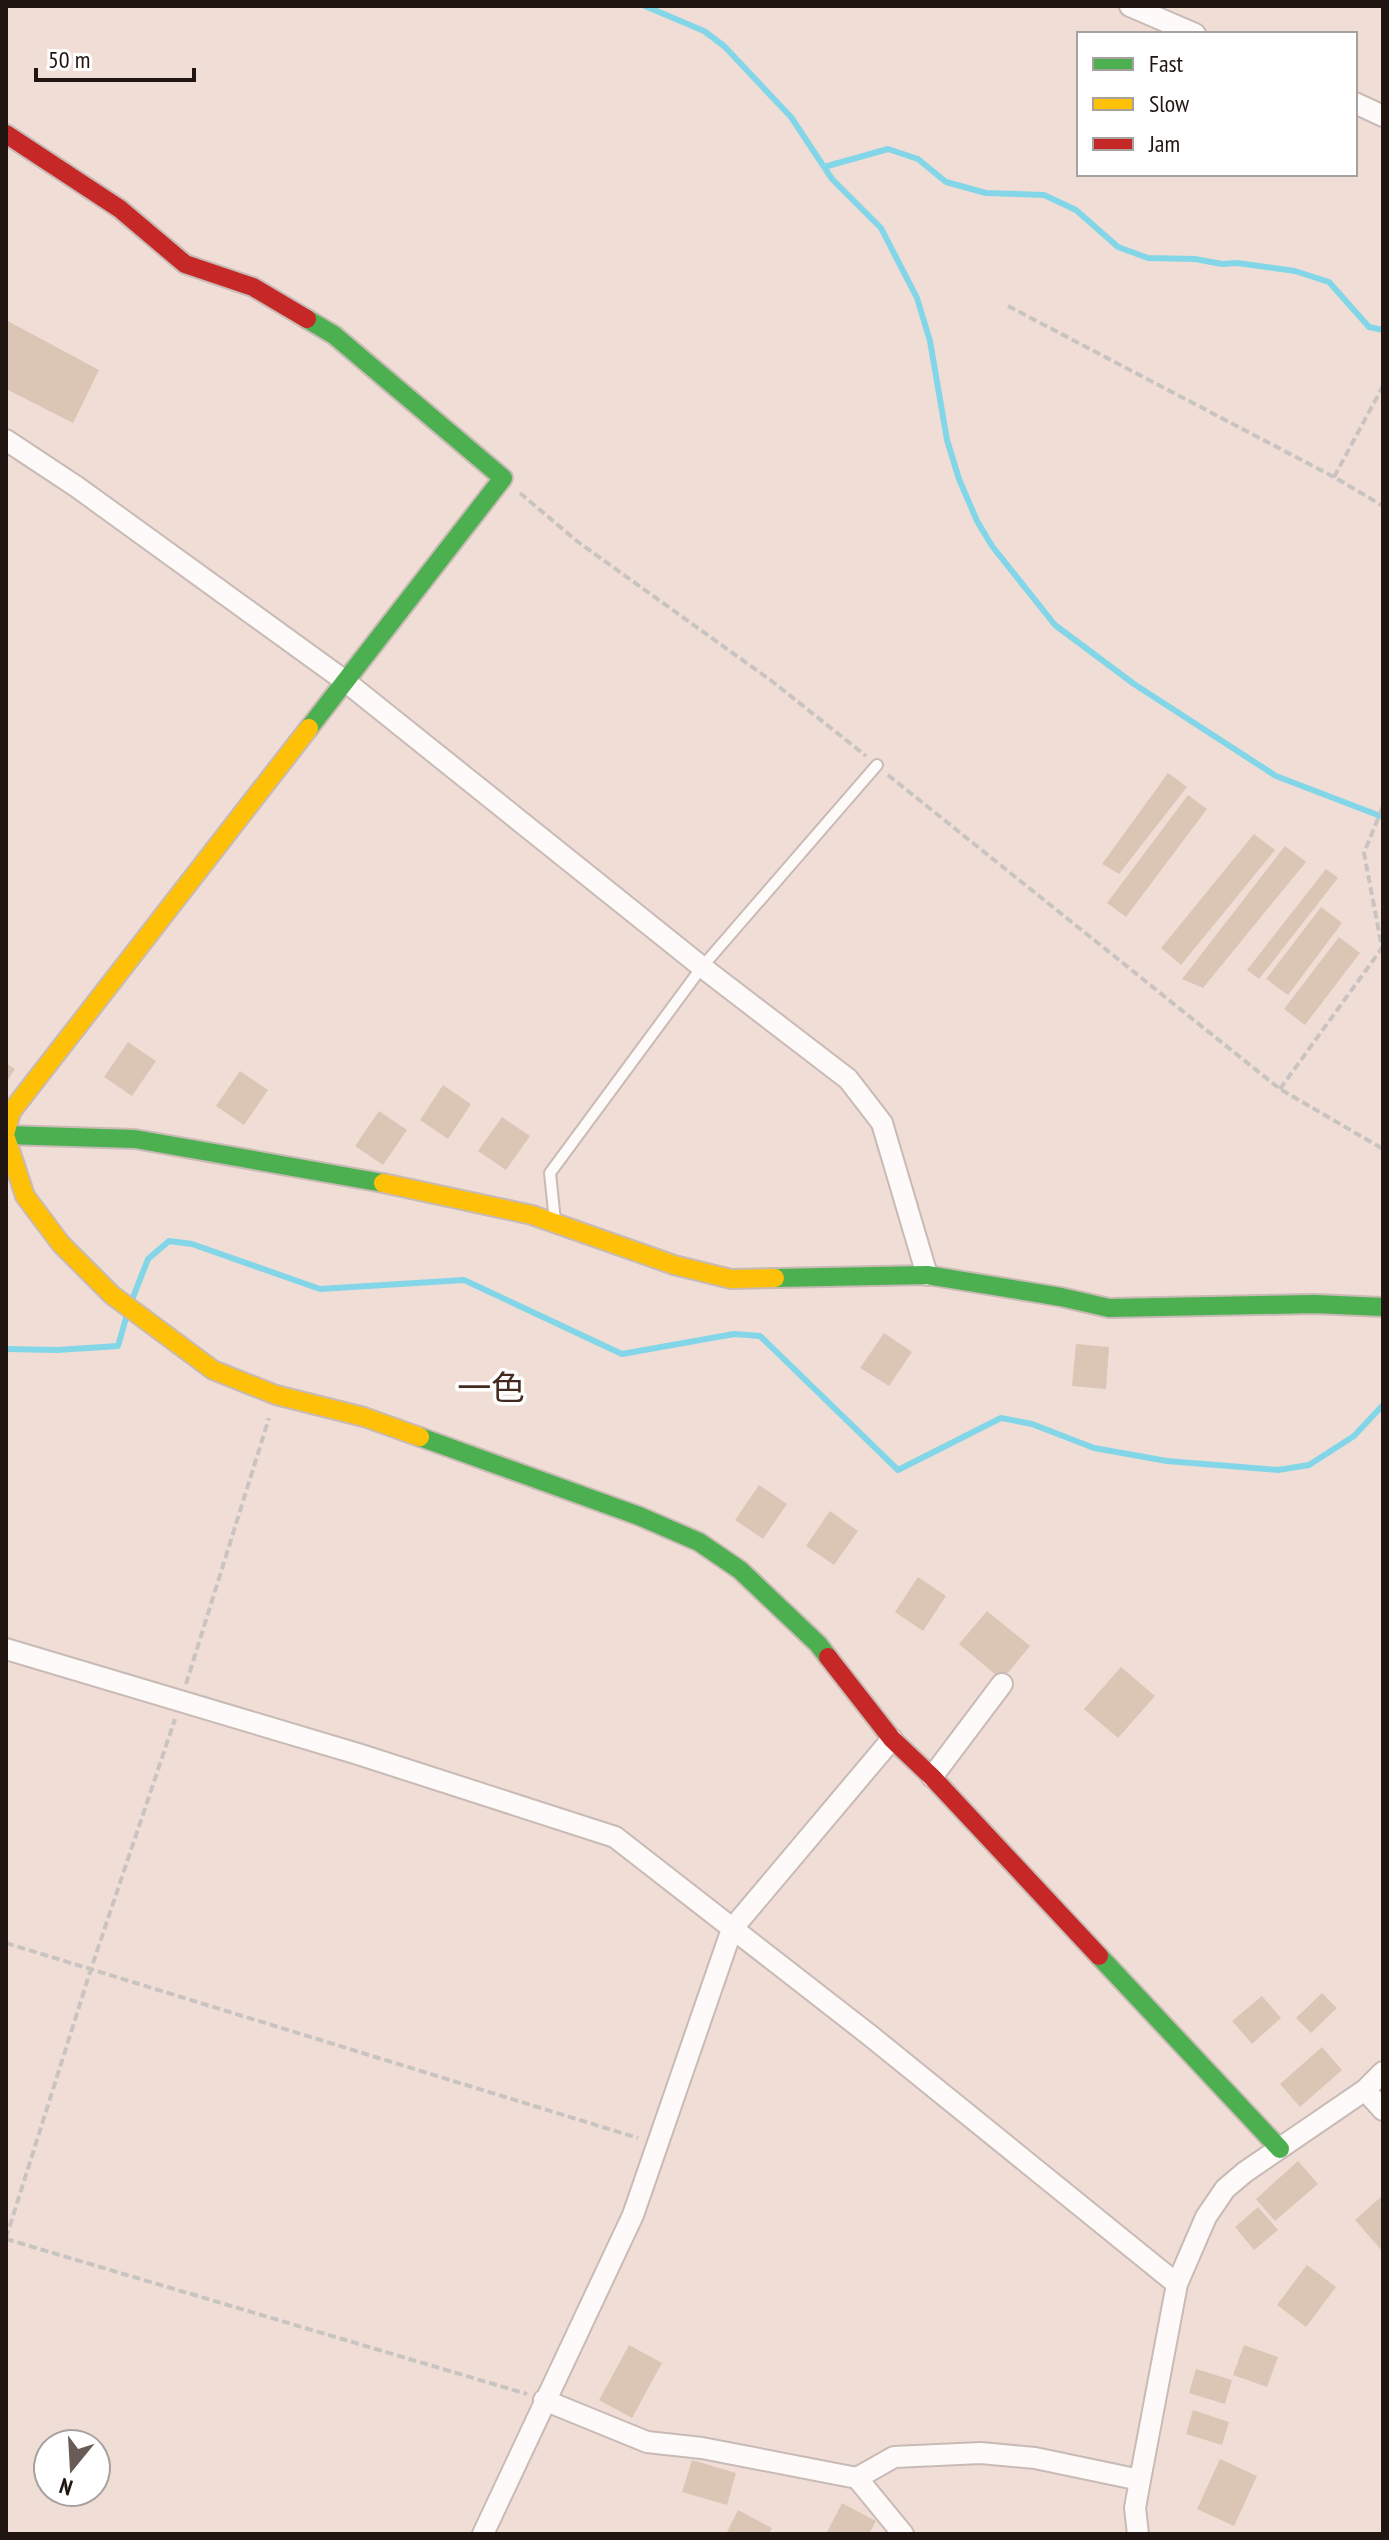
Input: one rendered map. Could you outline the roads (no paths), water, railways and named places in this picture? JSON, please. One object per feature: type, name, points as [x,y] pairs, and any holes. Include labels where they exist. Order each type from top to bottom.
[{"type":"street","points":[[1130,6],[1190,32]]},
{"type":"street","points":[[1357,104],[1383,116]]},
{"type":"street","points":[[6,134],[120,209],[185,264],[253,287],[334,335],[503,478],[11,1112],[6,1135],[25,1196],[61,1244],[112,1295],[213,1370],[276,1395],[364,1417],[639,1516],[699,1542],[740,1570],[818,1644],[892,1739],[932,1777],[1280,2149]]},
{"type":"street","points":[[6,440],[77,487],[345,681],[702,967],[848,1079],[882,1123],[927,1275]]},
{"type":"street","points":[[6,1135],[135,1139],[370,1180],[532,1215],[674,1265],[731,1279],[927,1275],[1109,1308],[1315,1304],[1383,1307]]},
{"type":"street","points":[[6,1649],[358,1754],[615,1837],[872,2037],[1177,2284]]},
{"type":"street","points":[[932,1777],[1002,1684]]},
{"type":"street","points":[[483,2534],[628,2226],[659,2145],[732,1929],[892,1739]]},
{"type":"street","points":[[1138,2534],[1135,2508],[1177,2284],[1206,2217],[1225,2189],[1365,2090],[1383,2072]]},
{"type":"street","points":[[1365,2090],[1383,2110]]},
{"type":"street","points":[[544,2400],[647,2442],[702,2448],[857,2478],[903,2534]]},
{"type":"street","points":[[857,2478],[894,2457],[981,2453],[1035,2458],[1140,2480]]},
{"type":"lane","points":[[555,1223],[550,1173],[702,967],[877,765]]},
{"type":"waterway","points":[[645,6],[704,31],[724,46],[791,117],[832,179],[881,228],[917,298],[930,341],[947,440],[977,521],[992,546],[1055,625],[1134,684],[1276,776],[1383,817]]},
{"type":"waterway","points":[[824,167],[888,149],[918,159],[946,182],[986,193],[1044,195],[1076,210],[1118,247],[1148,258],[1237,263],[1295,271],[1329,282],[1369,327],[1383,330]]},
{"type":"waterway","points":[[132,1300],[148,1259],[169,1241],[192,1244],[320,1289],[464,1280],[622,1354],[734,1334],[760,1336],[898,1470],[1001,1418],[1032,1424],[1094,1448],[1167,1461],[1278,1470],[1309,1465],[1354,1436],[1383,1405]]},
{"type":"waterway","points":[[6,1349],[118,1346],[126,1318]]},
{"type":"district","name":"一色","points":[[491,1388]]}]
